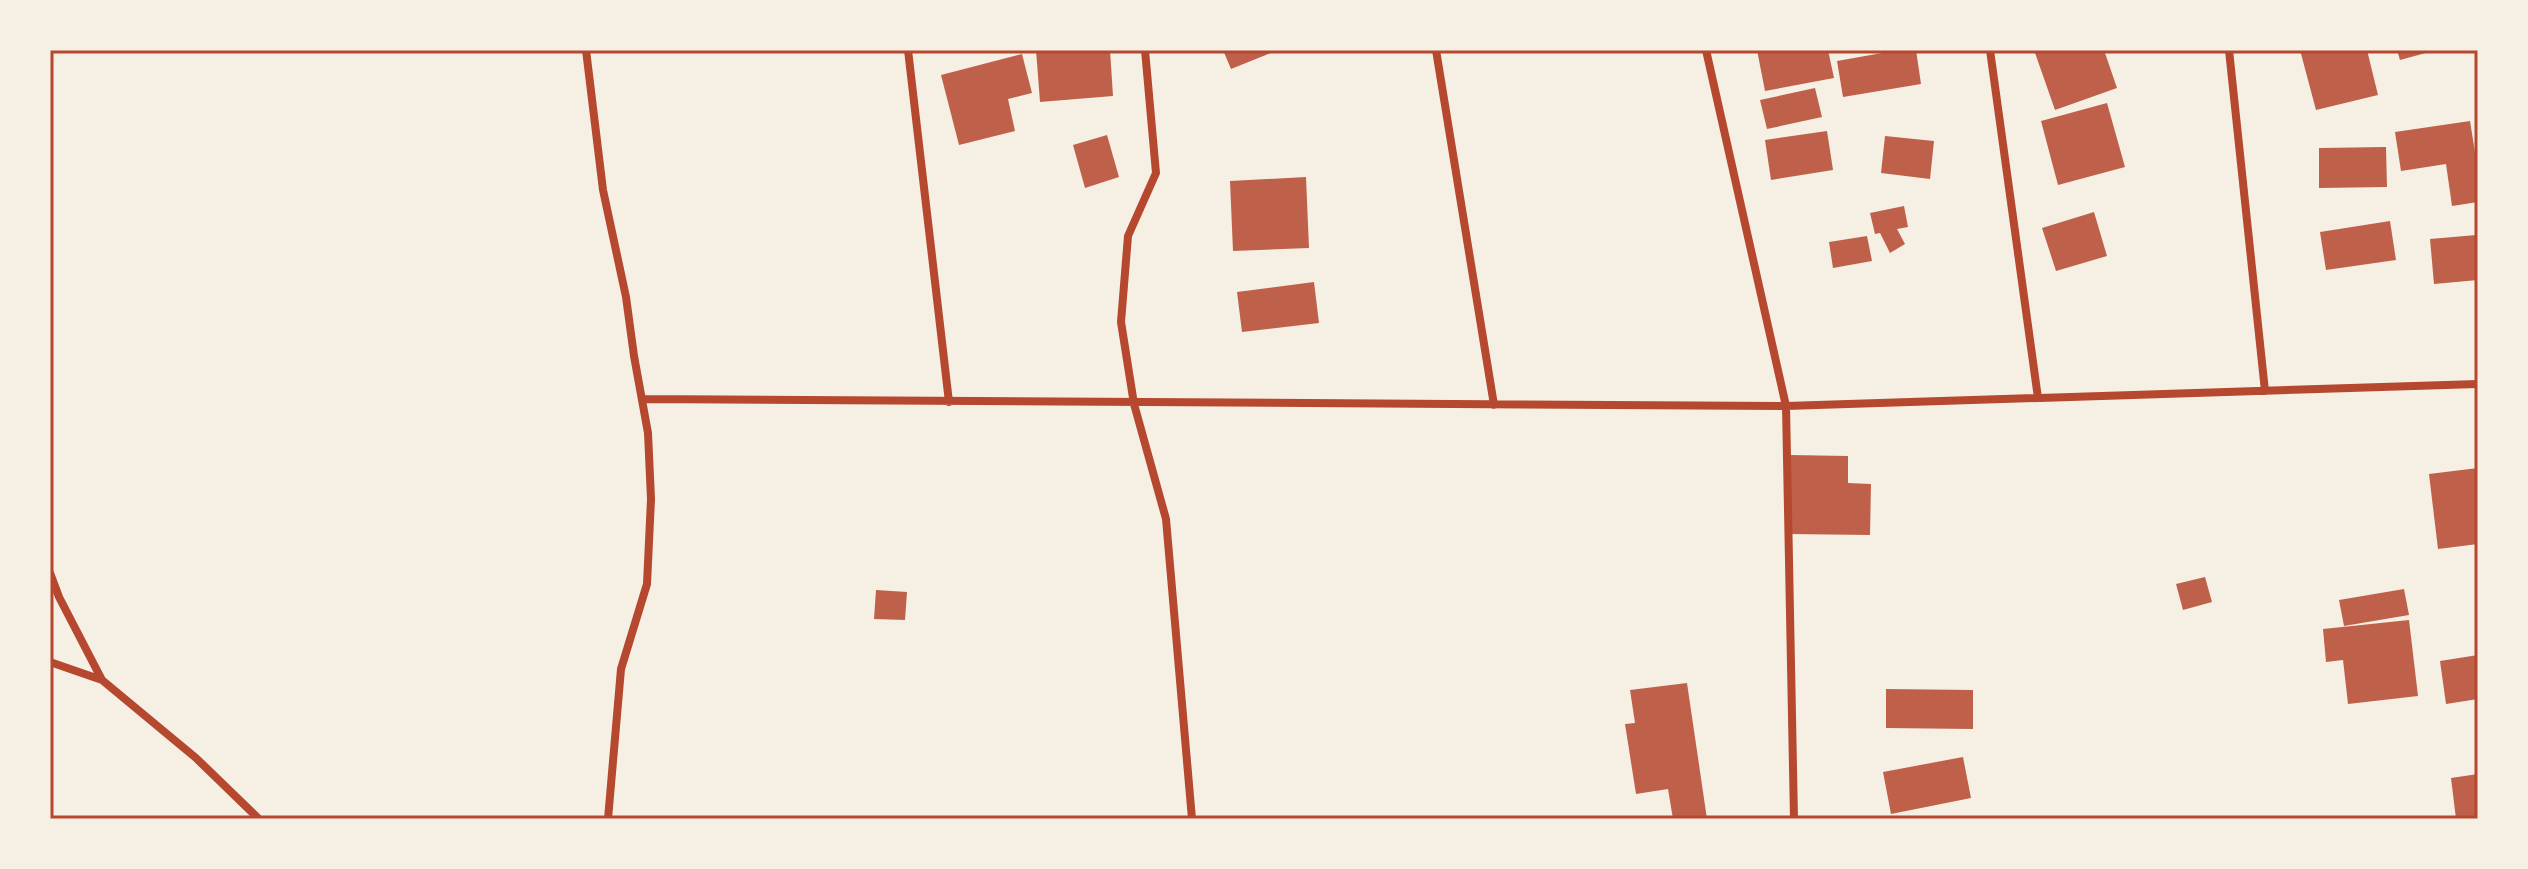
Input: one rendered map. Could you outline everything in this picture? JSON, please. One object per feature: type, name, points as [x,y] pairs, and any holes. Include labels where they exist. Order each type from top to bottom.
[{"type":"street","points":[[586,50],[603,190],[626,297],[648,433],[651,499],[647,584],[621,669],[608,819]]},
{"type":"street","points":[[908,50],[949,402]]},
{"type":"street","points":[[1145,50],[1156,173],[1128,236],[1121,322],[1134,404],[1166,519],[1192,819]]},
{"type":"street","points":[[1436,50],[1494,405]]},
{"type":"street","points":[[1706,50],[1786,406],[1794,819]]},
{"type":"street","points":[[1990,50],[2038,398]]},
{"type":"street","points":[[2229,50],[2265,391]]},
{"type":"street","points":[[642,399],[1786,406],[2478,384]]},
{"type":"street","points":[[50,573],[102,680]]},
{"type":"street","points":[[50,662],[102,680],[196,758],[259,819]]},
{"type":"building","points":[[1036,50],[1110,50],[1113,96],[1040,102]]},
{"type":"building","points":[[1223,50],[1278,50],[1231,69]]},
{"type":"building","points":[[1757,50],[1828,50],[1834,78],[1765,91]]},
{"type":"building","points":[[1916,50],[1921,84],[1843,97],[1837,61]]},
{"type":"building","points":[[2034,50],[2104,50],[2117,88],[2055,110]]},
{"type":"building","points":[[2300,50],[2367,50],[2378,95],[2316,110]]},
{"type":"building","points":[[2397,50],[2433,50],[2433,51],[2400,60]]},
{"type":"building","points":[[1022,54],[1032,93],[1008,99],[1015,131],[959,145],[941,75]]},
{"type":"building","points":[[1815,88],[1822,117],[1767,129],[1760,100]]},
{"type":"building","points":[[2107,103],[2125,167],[2058,185],[2041,121]]},
{"type":"building","points":[[2470,121],[2478,171],[2478,202],[2452,206],[2446,164],[2401,171],[2395,132]]},
{"type":"building","points":[[1827,131],[1833,170],[1771,180],[1765,140]]},
{"type":"building","points":[[1107,135],[1119,177],[1085,188],[1073,145]]},
{"type":"building","points":[[1885,136],[1934,141],[1930,179],[1881,173]]},
{"type":"building","points":[[2386,147],[2387,187],[2319,188],[2319,148]]},
{"type":"building","points":[[1306,177],[1309,248],[1233,251],[1230,181]]},
{"type":"building","points":[[1904,206],[1908,227],[1897,229],[1905,244],[1890,253],[1880,233],[1875,234],[1870,213]]},
{"type":"building","points":[[2094,212],[2107,256],[2056,271],[2042,228]]},
{"type":"building","points":[[2390,221],[2396,260],[2326,270],[2320,232]]},
{"type":"building","points":[[2476,235],[2478,280],[2434,284],[2430,239]]},
{"type":"building","points":[[1867,236],[1872,261],[1833,268],[1829,242]]},
{"type":"building","points":[[1314,282],[1319,323],[1242,332],[1237,292]]},
{"type":"building","points":[[1790,455],[1848,456],[1848,483],[1871,484],[1870,535],[1789,534]]},
{"type":"building","points":[[2478,468],[2478,544],[2438,549],[2429,474]]},
{"type":"building","points":[[2205,577],[2212,602],[2183,610],[2176,584]]},
{"type":"building","points":[[2404,589],[2409,615],[2344,626],[2339,600]]},
{"type":"building","points":[[876,590],[907,592],[905,620],[874,619]]},
{"type":"building","points":[[2409,620],[2418,696],[2348,704],[2343,660],[2326,662],[2323,629]]},
{"type":"building","points":[[2478,655],[2478,699],[2446,704],[2440,661]]},
{"type":"building","points":[[1687,683],[1707,819],[1673,819],[1668,789],[1636,794],[1625,724],[1635,723],[1630,690]]},
{"type":"building","points":[[1886,689],[1973,690],[1973,729],[1886,728]]},
{"type":"building","points":[[1963,757],[1971,798],[1891,814],[1883,772]]},
{"type":"building","points":[[2478,774],[2478,819],[2456,819],[2451,778]]}]
